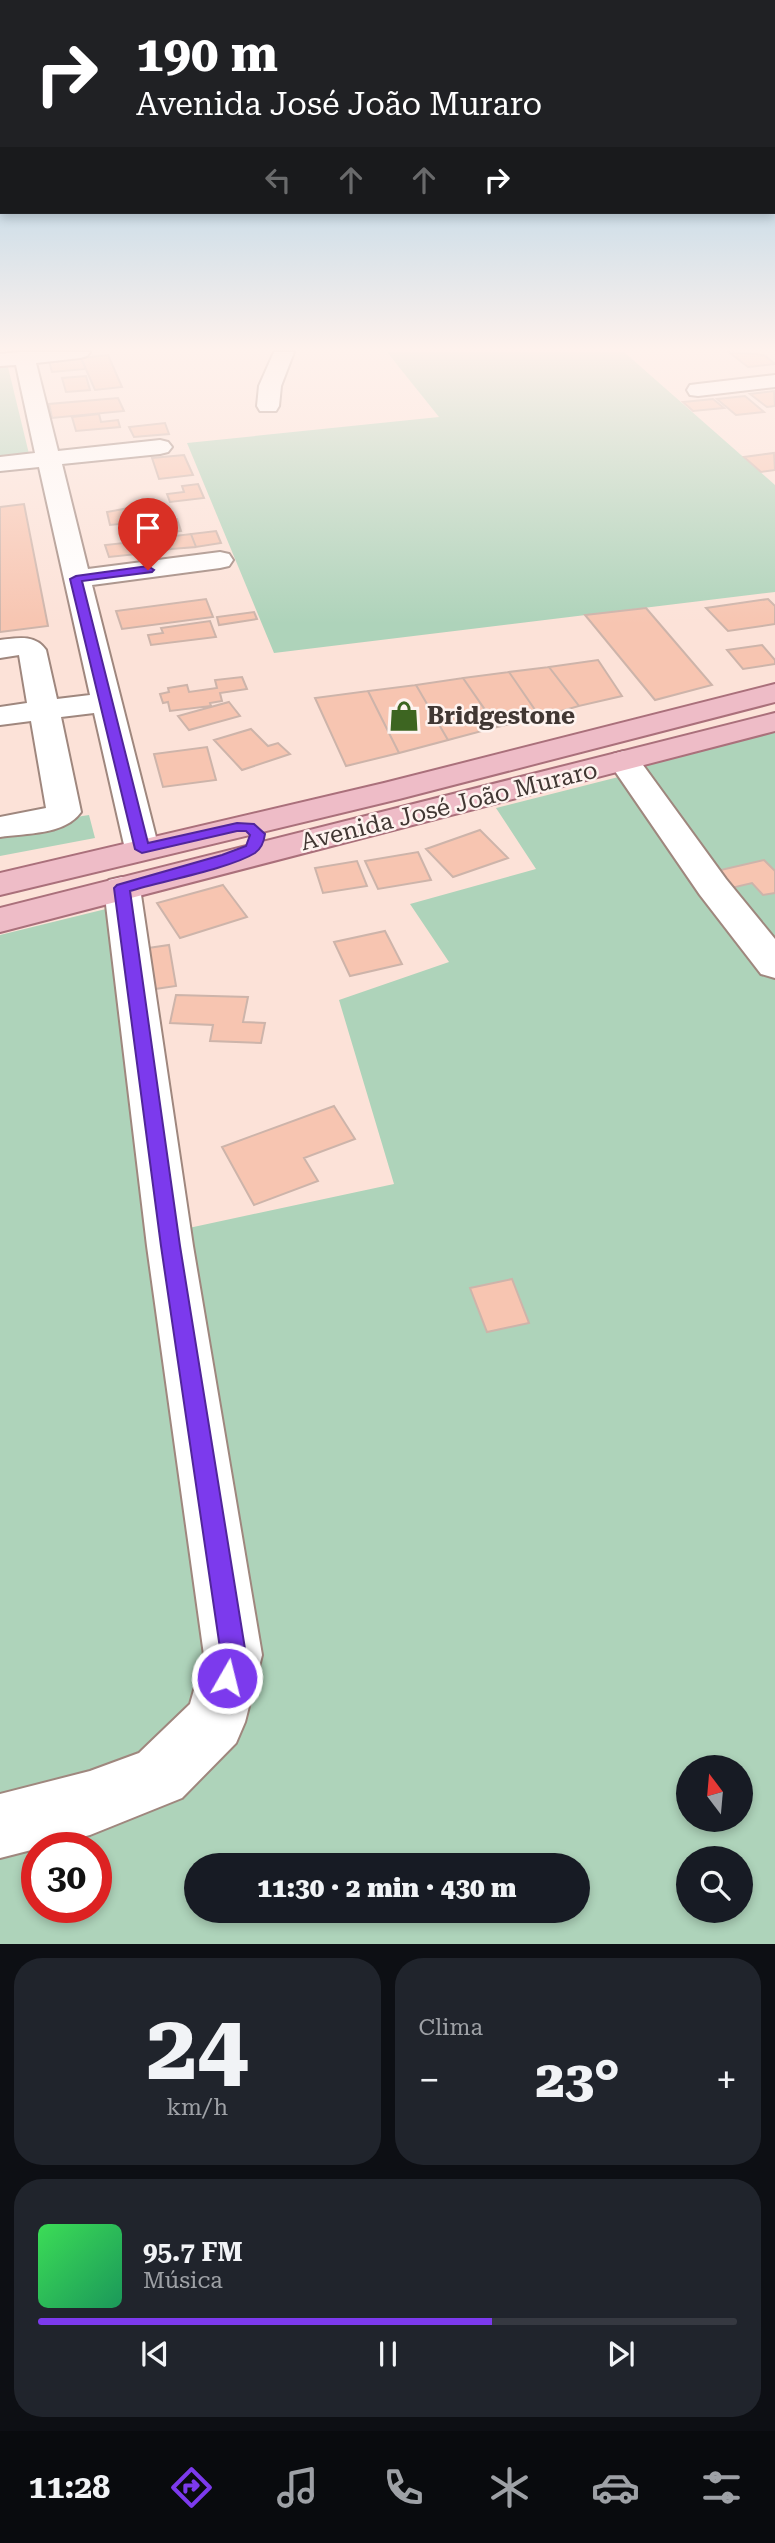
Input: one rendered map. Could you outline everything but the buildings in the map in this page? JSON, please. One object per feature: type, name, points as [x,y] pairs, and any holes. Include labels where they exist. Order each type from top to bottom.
[{"type":"main road","name":"Avenida José João Muraro","points":[[0,886],[73,867],[140,872],[251,849],[257,843],[256,830],[237,827],[775,694]]},
{"type":"main road","name":"Avenida José João Muraro","points":[[0,920],[140,872],[624,761],[775,722]]},
{"type":"street","points":[[0,1826],[90,1803],[160,1776],[215,1723],[233,1655],[170,1246],[140,872],[106,702],[42,443]]},
{"type":"street","points":[[0,464],[160,447]]},
{"type":"street","points":[[76,579],[220,560]]},
{"type":"street","points":[[0,649],[25,646],[32,650],[64,812],[53,819],[0,827]]},
{"type":"street","points":[[0,716],[106,702]]},
{"type":"street","points":[[624,761],[713,887],[775,965]]},
{"type":"green space","points":[[0,443],[26,443],[29,454],[0,457]]},
{"type":"green space","points":[[187,443],[727,443],[775,485],[775,592],[274,653]]},
{"type":"green space","points":[[775,730],[775,1944],[0,1944],[0,935],[114,907],[161,1234],[394,1184],[339,1000],[449,962],[410,904],[536,869],[496,808],[646,770],[642,759]]},
{"type":"green space","points":[[89,815],[95,838],[0,856],[0,829]]},
{"type":"place","name":"Bridgestone","points":[[404,716]]},
{"type":"route","points":[[148,570],[76,579],[142,849],[237,827],[249,827],[256,830],[257,834],[257,843],[251,849],[227,859],[122,888],[170,1246],[233,1655],[227,1678]]}]
